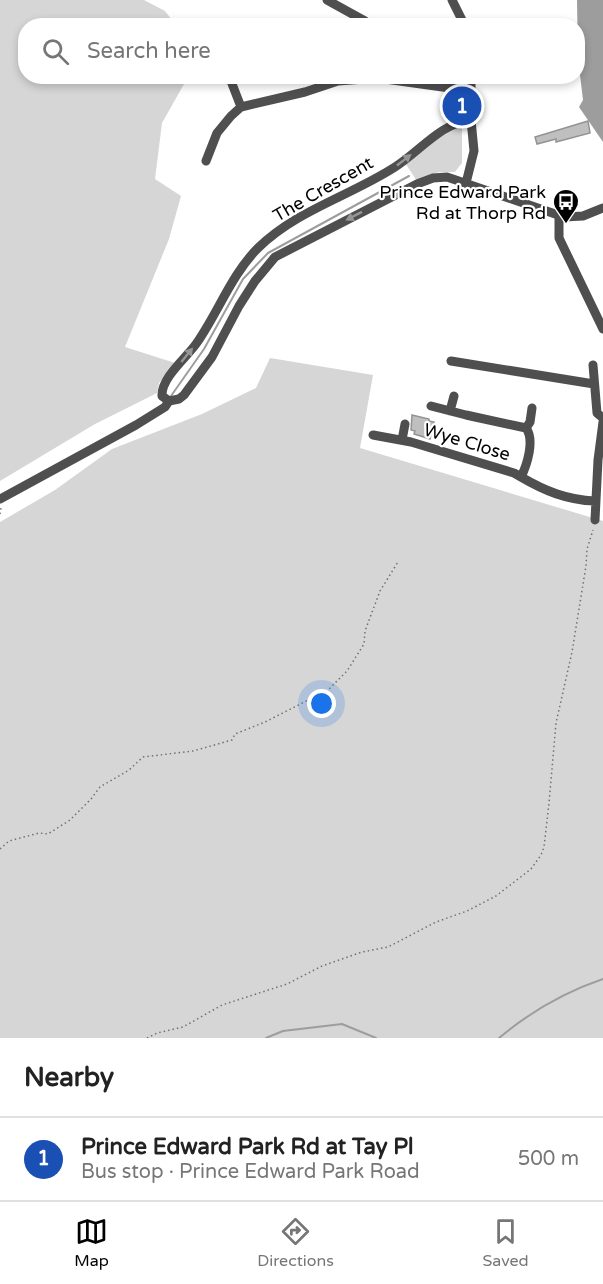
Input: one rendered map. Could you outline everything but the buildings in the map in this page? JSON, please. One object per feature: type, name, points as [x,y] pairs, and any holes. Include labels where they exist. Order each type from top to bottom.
[{"type":"street","points":[[327,0],[359,18]]},
{"type":"street","points":[[452,0],[461,18]]},
{"type":"street","points":[[232,84],[241,107]]},
{"type":"street","points":[[206,161],[217,133],[241,107],[329,84]]},
{"type":"street","points":[[427,84],[471,91]]},
{"type":"street","points":[[466,183],[474,151],[471,84]]},
{"type":"street","name":"The Crescent","points":[[169,402],[162,396],[165,381],[197,343],[233,282],[259,248],[304,214],[395,167],[439,133],[459,121],[471,120]]},
{"type":"street","name":"The Crescent","points":[[0,499],[136,425],[165,407],[169,402],[184,395],[212,357],[238,306],[275,257],[433,178],[447,177],[560,217]]},
{"type":"street","points":[[603,208],[583,216],[560,217],[559,238],[603,329]]},
{"type":"street","points":[[451,361],[594,384]]},
{"type":"street","points":[[593,365],[597,413],[603,420],[595,520]]},
{"type":"street","name":"Wye Close","points":[[450,411],[454,396]]},
{"type":"street","name":"Wye Close","points":[[431,406],[526,428],[530,435],[528,460],[521,477]]},
{"type":"street","name":"Wye Close","points":[[526,428],[530,422],[532,408]]},
{"type":"street","name":"Wye Close","points":[[402,440],[405,424]]},
{"type":"street","name":"Wye Close","points":[[373,435],[402,440],[504,470],[561,496],[582,501],[595,501]]},
{"type":"path","points":[[147,1038],[157,1033],[183,1027],[222,1005],[287,984],[322,966],[362,952],[388,947],[436,922],[467,911],[496,896],[531,869],[541,855],[547,830],[556,723],[572,652],[587,549],[595,520]]},
{"type":"path","points":[[0,849],[9,842],[39,833],[48,834],[70,820],[100,787],[129,770],[143,757],[193,752],[232,740],[236,734],[258,726],[328,690],[347,670],[364,644],[365,631],[380,591],[398,562]]},
{"type":"path","points":[[156,1038],[157,1033]]},
{"type":"shaded area","points":[[0,0],[144,0],[165,11],[170,18],[18,18],[18,84],[184,84],[162,123],[155,179],[181,196],[169,239],[125,347],[175,363],[159,383],[157,393],[95,424],[0,481]]},
{"type":"shaded area","points":[[577,0],[603,0],[603,142],[579,107],[583,100],[581,84],[585,84],[585,18],[577,18]]},
{"type":"shaded area","points":[[462,126],[462,163],[455,172],[439,172],[417,181],[405,163],[438,138]]},
{"type":"shaded area","points":[[270,358],[373,375],[360,448],[603,521],[603,1038],[0,1038],[0,522],[55,490],[112,449],[202,414],[256,388]]},
{"type":"waterway","points":[[171,396],[204,349],[243,279],[268,253],[409,176]]},
{"type":"waterway","points":[[499,1038],[548,1004],[603,979]]},
{"type":"waterway","points":[[266,1038],[283,1031],[342,1024],[376,1038]]},
{"type":"place","name":"Prince Edward Park Rd at Tay Pl","points":[[462,106]]},
{"type":"place","name":"Prince Edward Park Rd at Thorp Rd","points":[[566,225]]}]
